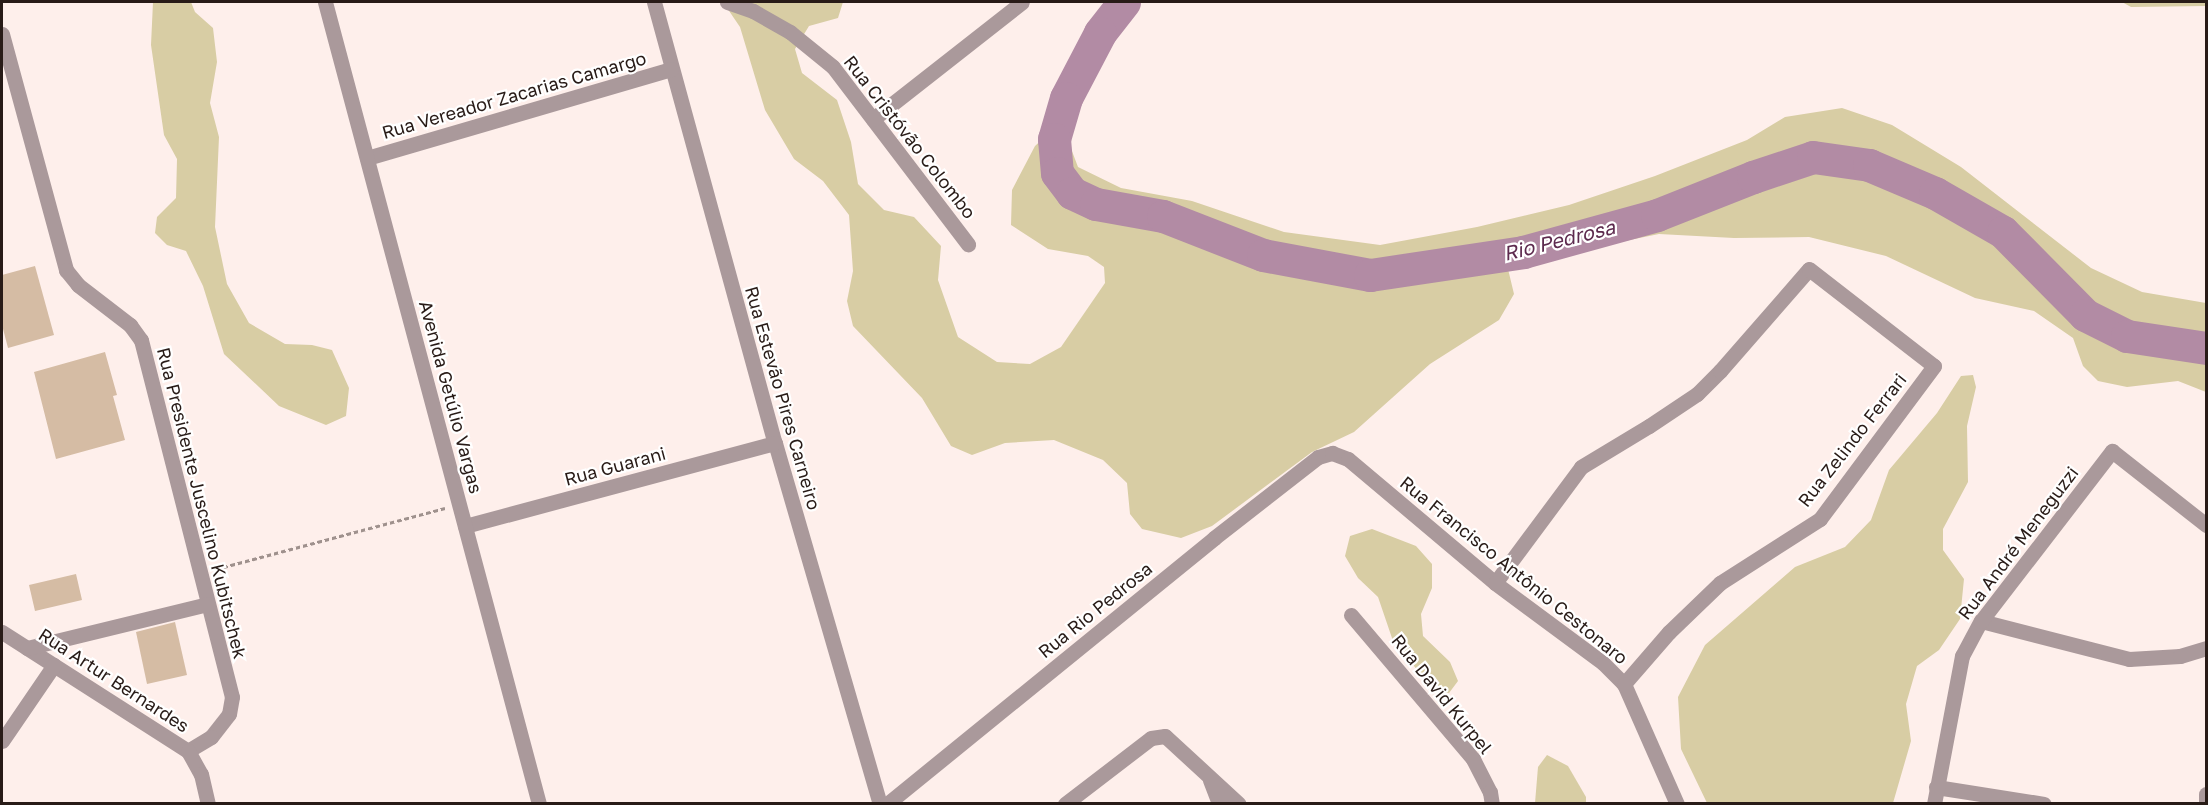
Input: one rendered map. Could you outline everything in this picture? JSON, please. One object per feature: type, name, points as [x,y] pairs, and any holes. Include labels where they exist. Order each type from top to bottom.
[{"type":"street","name":"Avenida Getúlio Vargas","points":[[325,2],[539,804]]},
{"type":"street","name":"Rua Estevão Pires Carneiro","points":[[654,2],[775,443],[880,804]]},
{"type":"street","name":"Rua Cristóvão Colombo","points":[[727,2],[753,11],[790,32],[833,67],[968,244]]},
{"type":"street","points":[[873,119],[1022,2]]},
{"type":"street","name":"Rua Presidente Juscelino Kubitschek","points":[[2,34],[66,270],[78,285],[130,325],[141,340],[232,696],[229,714],[211,737],[188,751]]},
{"type":"street","name":"Rua Vereador Zacarias Camargo","points":[[367,158],[671,69]]},
{"type":"street","name":"Rua Zelindo Ferrari","points":[[1495,583],[1581,467],[1697,394],[1809,269],[1934,366],[1820,519],[1720,583],[1668,632],[1624,684]]},
{"type":"street","name":"Rua Guarani","points":[[465,526],[775,443]]},
{"type":"street","name":"Rua André Meneguzzi","points":[[1934,804],[1962,656],[1981,621],[2112,451],[2206,525]]},
{"type":"street","name":"Rua Francisco Antônio Cestonaro","points":[[1332,453],[1348,459],[1495,583],[1603,663],[1624,684],[1677,804]]},
{"type":"street","name":"Rua Rio Pedrosa","points":[[887,804],[1224,531],[1318,457],[1332,453]]},
{"type":"street","points":[[27,648],[208,604]]},
{"type":"street","name":"Rua David Kurpel","points":[[1351,615],[1473,759],[1490,792],[1492,804]]},
{"type":"street","points":[[1981,621],[2129,659],[2180,656],[2206,648]]},
{"type":"street","name":"Rua Artur Bernardes","points":[[2,632],[188,751],[201,774],[208,804]]},
{"type":"street","points":[[2,741],[54,665]]},
{"type":"street","points":[[1066,803],[1151,738],[1165,736],[1239,804]]},
{"type":"street","points":[[1209,777],[1219,804]]},
{"type":"street","points":[[1936,787],[2044,804]]},
{"type":"street","points":[[2206,794],[2206,804]]},
{"type":"path","points":[[200,573],[459,504]]},
{"type":"shaded area","points":[[153,2],[191,2],[195,12],[213,28],[217,62],[210,103],[219,137],[215,227],[227,284],[249,323],[285,344],[312,345],[332,350],[349,388],[346,416],[326,425],[279,406],[224,354],[203,286],[186,251],[167,245],[155,233],[157,217],[176,198],[177,159],[164,135],[151,45]]},
{"type":"shaded area","points":[[723,2],[843,2],[838,18],[809,26],[795,49],[802,73],[837,100],[851,142],[858,184],[884,210],[914,217],[941,246],[938,280],[958,337],[997,362],[1030,364],[1061,347],[1105,283],[1104,267],[1088,256],[1048,249],[1011,225],[1012,190],[1035,146],[1050,132],[1067,138],[1078,167],[1121,188],[1192,201],[1284,232],[1380,245],[1477,227],[1569,205],[1655,176],[1747,140],[1785,117],[1842,108],[1892,125],[1961,167],[2091,268],[2142,292],[2206,303],[2206,392],[2178,381],[2127,387],[2098,381],[2083,366],[2073,338],[2034,311],[1975,298],[1886,256],[1809,237],[1734,238],[1659,234],[1561,254],[1517,259],[1508,269],[1514,294],[1499,320],[1430,364],[1354,432],[1312,452],[1212,526],[1181,538],[1142,529],[1130,514],[1127,483],[1103,460],[1054,440],[1005,443],[972,455],[951,446],[922,398],[853,326],[847,301],[853,271],[849,215],[823,181],[794,159],[765,110],[740,27]]},
{"type":"shaded area","points":[[2122,2],[2206,2],[2206,6],[2131,7]]},
{"type":"shaded area","points":[[1973,375],[1976,387],[1967,426],[1968,482],[1943,529],[1943,550],[1964,579],[1960,619],[1939,650],[1917,666],[1906,704],[1911,741],[1893,803],[1707,803],[1681,749],[1678,697],[1705,645],[1795,567],[1845,547],[1871,520],[1889,470],[1937,413],[1961,376]]},
{"type":"shaded area","points":[[1372,529],[1416,546],[1432,564],[1432,588],[1421,614],[1423,636],[1450,662],[1458,681],[1449,693],[1435,691],[1393,641],[1378,597],[1358,578],[1345,556],[1350,536]]},
{"type":"shaded area","points":[[1547,755],[1568,766],[1586,797],[1586,803],[1535,803],[1538,767]]},
{"type":"building","points":[[35,266],[54,335],[8,348],[2,325],[2,275]]},
{"type":"building","points":[[105,352],[117,395],[113,396],[125,440],[56,459],[34,372]]},
{"type":"building","points":[[76,574],[82,600],[35,611],[29,585]]},
{"type":"building","points":[[175,622],[187,675],[147,684],[136,632]]},
{"type":"waterway","name":"Rio Pedrosa","points":[[1124,2],[1100,33],[1066,98],[1054,139],[1057,173],[1072,193],[1096,204],[1163,216],[1263,255],[1370,275],[1523,252],[1657,215],[1753,177],[1813,157],[1869,165],[1935,193],[2003,232],[2085,315],[2127,336],[2206,348]]}]
